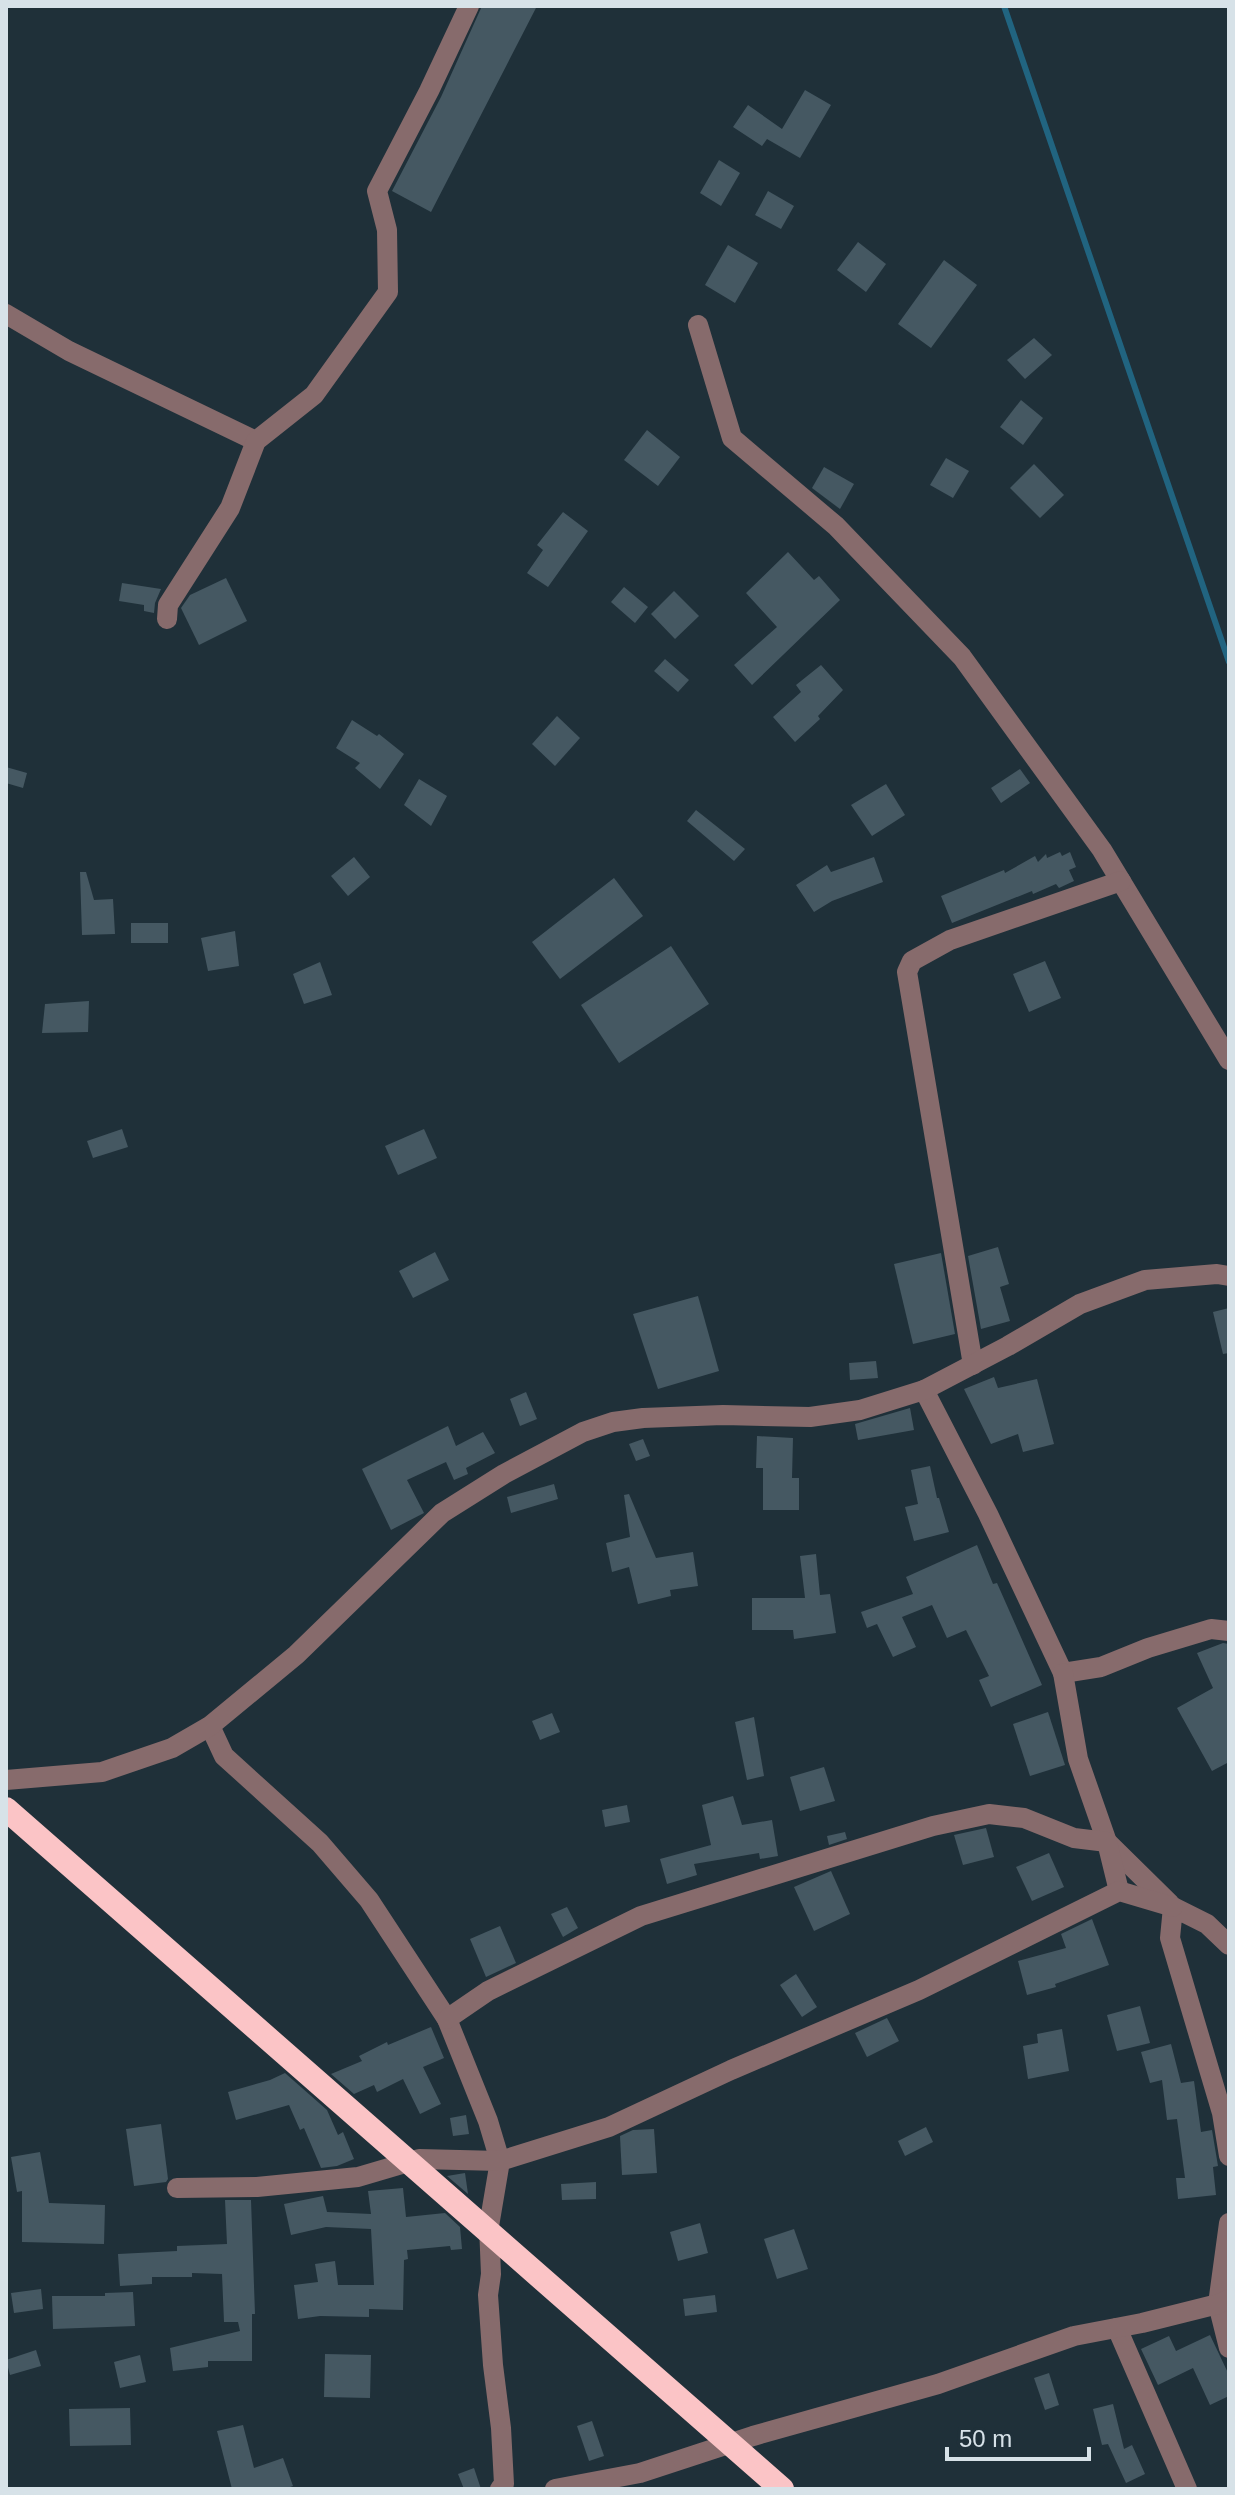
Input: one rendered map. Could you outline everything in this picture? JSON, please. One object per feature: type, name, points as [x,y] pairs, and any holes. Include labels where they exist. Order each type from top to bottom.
[{"type":"highway","points":[[6,1809],[782,2489]]},
{"type":"street","points":[[167,619],[168,605],[230,508],[256,441],[314,395],[388,292],[387,230],[377,191],[469,6]]},
{"type":"street","points":[[6,314],[69,351],[256,441]]},
{"type":"street","points":[[698,325],[732,438],[836,526],[962,657],[1102,850],[1229,1060]]},
{"type":"street","points":[[973,1365],[907,972],[912,961],[950,940],[1121,881]]},
{"type":"street","points":[[6,1780],[102,1772],[172,1748],[210,1726],[296,1655],[442,1513],[504,1474],[583,1432],[613,1422],[643,1418],[723,1415],[810,1417],[860,1410],[924,1390],[1080,1304],[1145,1280],[1217,1274],[1229,1276]]},
{"type":"street","points":[[924,1390],[988,1514],[1063,1673],[1078,1759],[1107,1842],[1119,1891]]},
{"type":"street","points":[[1063,1673],[1101,1667],[1148,1648],[1211,1629],[1229,1631]]},
{"type":"street","points":[[210,1726],[224,1756],[320,1843],[369,1900],[447,2019],[488,2121],[500,2161],[489,2226],[491,2274],[488,2295],[508,2487]]},
{"type":"street","points":[[447,2019],[488,1991],[641,1916],[933,1826],[989,1814],[1024,1818],[1074,1838],[1107,1842],[1173,1907]]},
{"type":"street","points":[[177,2188],[257,2187],[358,2177],[419,2159],[500,2161],[609,2127],[731,2070],[919,1990],[1119,1891],[1173,1907],[1207,1924],[1229,1945]]},
{"type":"street","points":[[1173,1907],[1170,1938],[1222,2113],[1229,2156]]},
{"type":"street","points":[[1229,2223],[1224,2301],[1229,2348]]},
{"type":"street","points":[[555,2489],[640,2473],[753,2436],[938,2384],[1074,2336],[1224,2301]]},
{"type":"street","points":[[1117,2328],[1187,2489]]},
{"type":"building","points":[[482,6],[537,6],[431,212],[392,191],[441,97]]},
{"type":"building","points":[[805,90],[831,105],[800,158],[767,139],[762,146],[733,127],[748,105],[782,129]]},
{"type":"building","points":[[719,160],[740,173],[721,206],[700,193]]},
{"type":"building","points":[[768,191],[794,206],[781,229],[755,215]]},
{"type":"building","points":[[858,242],[886,264],[866,292],[837,270]]},
{"type":"building","points":[[728,245],[758,263],[735,303],[705,285]]},
{"type":"building","points":[[944,260],[977,285],[931,348],[898,324]]},
{"type":"building","points":[[1034,338],[1052,355],[1025,379],[1007,360]]},
{"type":"building","points":[[1021,400],[1043,418],[1023,445],[1000,427]]},
{"type":"building","points":[[647,430],[680,457],[658,486],[624,460]]},
{"type":"building","points":[[946,458],[969,471],[953,498],[930,485]]},
{"type":"building","points":[[1034,464],[1064,495],[1040,518],[1010,488]]},
{"type":"building","points":[[824,467],[854,484],[840,509],[812,488]]},
{"type":"building","points":[[563,512],[588,531],[548,587],[527,573],[543,550],[537,545]]},
{"type":"building","points":[[788,552],[814,580],[819,576],[840,600],[752,685],[734,665],[777,627],[746,593]]},
{"type":"building","points":[[226,578],[247,621],[199,645],[181,608],[190,595]]},
{"type":"building","points":[[122,583],[161,589],[154,613],[144,611],[144,605],[119,601]]},
{"type":"building","points":[[624,587],[648,607],[635,623],[611,602]]},
{"type":"building","points":[[674,591],[699,616],[675,639],[651,614]]},
{"type":"building","points":[[665,659],[689,680],[678,692],[654,671]]},
{"type":"building","points":[[821,665],[843,690],[818,716],[820,719],[795,742],[773,717],[801,692],[796,685]]},
{"type":"building","points":[[557,716],[580,738],[555,766],[532,744]]},
{"type":"building","points":[[352,720],[377,736],[379,734],[404,754],[380,789],[355,768],[360,763],[336,748]]},
{"type":"building","points":[[6,767],[27,773],[23,788],[6,783]]},
{"type":"building","points":[[1020,769],[1030,783],[1001,803],[991,788]]},
{"type":"building","points":[[419,779],[447,796],[431,826],[404,805]]},
{"type":"building","points":[[886,784],[905,815],[872,836],[851,805]]},
{"type":"building","points":[[696,810],[745,849],[734,861],[687,821]]},
{"type":"building","points":[[1060,852],[1062,856],[1070,852],[1076,867],[1069,870],[1074,881],[1059,888],[1056,884],[1033,894],[1032,891],[952,923],[941,896],[1004,870],[1005,873],[1035,856],[1038,862],[1046,854],[1047,858]]},
{"type":"building","points":[[354,857],[370,877],[348,896],[331,876]]},
{"type":"building","points":[[874,857],[883,882],[832,901],[814,912],[796,885],[827,865],[831,872]]},
{"type":"building","points":[[80,872],[86,872],[94,900],[113,899],[115,934],[82,935]]},
{"type":"building","points":[[614,878],[643,916],[560,979],[532,942]]},
{"type":"building","points":[[131,923],[168,923],[168,943],[131,943]]},
{"type":"building","points":[[235,931],[239,966],[208,971],[201,938]]},
{"type":"building","points":[[671,946],[709,1004],[619,1063],[581,1005]]},
{"type":"building","points":[[1045,961],[1061,998],[1029,1012],[1013,974]]},
{"type":"building","points":[[320,962],[332,995],[304,1004],[293,974]]},
{"type":"building","points":[[89,1001],[88,1032],[42,1033],[45,1004]]},
{"type":"building","points":[[122,1129],[128,1147],[93,1158],[87,1141]]},
{"type":"building","points":[[424,1129],[437,1158],[398,1175],[385,1146]]},
{"type":"building","points":[[998,1247],[1009,1284],[1000,1287],[1010,1321],[981,1329],[968,1256]]},
{"type":"building","points":[[435,1252],[449,1280],[413,1298],[399,1271]]},
{"type":"building","points":[[941,1253],[955,1334],[913,1344],[894,1264]]},
{"type":"building","points":[[698,1296],[719,1371],[658,1389],[633,1314]]},
{"type":"building","points":[[1229,1308],[1229,1353],[1223,1354],[1213,1312]]},
{"type":"building","points":[[876,1361],[878,1378],[850,1380],[849,1363]]},
{"type":"building","points":[[994,1377],[998,1388],[1037,1379],[1054,1444],[1023,1452],[1018,1434],[991,1444],[964,1389]]},
{"type":"building","points":[[526,1392],[537,1419],[520,1426],[510,1399]]},
{"type":"building","points":[[910,1408],[914,1430],[858,1440],[855,1424]]},
{"type":"building","points":[[448,1426],[456,1446],[483,1432],[495,1453],[466,1468],[468,1474],[454,1480],[446,1462],[407,1480],[424,1513],[391,1530],[362,1469]]},
{"type":"building","points":[[757,1436],[793,1438],[792,1478],[799,1478],[799,1510],[763,1510],[763,1468],[756,1468]]},
{"type":"building","points":[[643,1439],[650,1456],[636,1461],[629,1444]]},
{"type":"building","points":[[930,1466],[949,1532],[914,1541],[905,1507],[918,1504],[911,1470]]},
{"type":"building","points":[[554,1484],[558,1499],[511,1513],[507,1497]]},
{"type":"building","points":[[629,1494],[656,1558],[693,1552],[698,1586],[670,1590],[671,1596],[638,1604],[629,1567],[612,1572],[606,1543],[630,1537],[624,1495]]},
{"type":"building","points":[[977,1545],[1042,1685],[991,1707],[979,1680],[989,1676],[966,1630],[947,1638],[932,1605],[902,1617],[916,1647],[893,1657],[877,1624],[867,1628],[861,1612],[913,1594],[906,1577]]},
{"type":"building","points":[[816,1554],[820,1595],[830,1594],[836,1633],[794,1639],[793,1630],[752,1630],[752,1598],[805,1598],[800,1556]]},
{"type":"building","points":[[1223,1643],[1229,1644],[1229,1762],[1212,1771],[1177,1708],[1213,1688],[1197,1653]]},
{"type":"building","points":[[1048,1712],[1065,1765],[1030,1776],[1013,1724]]},
{"type":"building","points":[[552,1713],[560,1732],[540,1740],[532,1721]]},
{"type":"building","points":[[754,1717],[764,1776],[747,1780],[735,1722]]},
{"type":"building","points":[[824,1767],[835,1801],[800,1811],[790,1777]]},
{"type":"building","points":[[733,1796],[742,1825],[772,1820],[778,1856],[760,1859],[759,1853],[694,1864],[697,1875],[667,1884],[660,1859],[711,1845],[702,1805]]},
{"type":"building","points":[[627,1805],[630,1822],[605,1827],[602,1810]]},
{"type":"building","points":[[986,1828],[994,1857],[963,1865],[954,1835]]},
{"type":"building","points":[[845,1832],[847,1839],[829,1845],[827,1836]]},
{"type":"building","points":[[1049,1853],[1064,1887],[1032,1901],[1016,1867]]},
{"type":"building","points":[[831,1871],[850,1914],[814,1931],[794,1887]]},
{"type":"building","points":[[567,1907],[578,1928],[563,1937],[551,1914]]},
{"type":"building","points":[[1092,1919],[1109,1965],[1055,1984],[1056,1987],[1027,1995],[1018,1961],[1066,1948],[1061,1934]]},
{"type":"building","points":[[500,1926],[516,1963],[486,1977],[470,1939]]},
{"type":"building","points":[[796,1974],[817,2007],[802,2017],[780,1985]]},
{"type":"building","points":[[1140,2006],[1150,2043],[1117,2051],[1107,2015]]},
{"type":"building","points":[[887,2018],[899,2041],[867,2057],[855,2033]]},
{"type":"building","points":[[431,2027],[444,2058],[423,2067],[441,2104],[420,2114],[403,2079],[377,2092],[374,2085],[354,2094],[331,2074],[362,2061],[359,2056],[387,2042],[388,2045]]},
{"type":"building","points":[[1062,2029],[1069,2071],[1028,2079],[1023,2046],[1038,2043],[1037,2034]]},
{"type":"building","points":[[1171,2044],[1181,2083],[1194,2081],[1201,2132],[1212,2130],[1218,2166],[1213,2167],[1216,2195],[1178,2199],[1176,2178],[1185,2178],[1177,2119],[1167,2120],[1162,2080],[1150,2083],[1141,2052]]},
{"type":"building","points":[[285,2073],[327,2110],[338,2135],[343,2132],[354,2159],[321,2168],[304,2128],[300,2130],[289,2105],[236,2120],[228,2092]]},
{"type":"building","points":[[466,2115],[469,2134],[453,2136],[450,2118]]},
{"type":"building","points":[[161,2124],[168,2179],[166,2182],[134,2186],[126,2129]]},
{"type":"building","points":[[926,2127],[933,2142],[905,2156],[898,2141]]},
{"type":"building","points":[[654,2129],[657,2173],[622,2175],[620,2136],[633,2130]]},
{"type":"building","points":[[40,2152],[49,2203],[105,2205],[104,2244],[22,2242],[22,2191],[17,2192],[11,2157]]},
{"type":"building","points":[[465,2173],[468,2194],[447,2176]]},
{"type":"building","points":[[596,2182],[596,2199],[562,2200],[561,2184]]},
{"type":"building","points":[[403,2188],[406,2217],[445,2213],[460,2227],[462,2249],[451,2250],[450,2246],[407,2250],[403,2310],[369,2309],[369,2317],[298,2319],[294,2285],[318,2282],[315,2264],[335,2261],[338,2285],[374,2285],[371,2229],[326,2227],[291,2235],[284,2204],[323,2196],[327,2212],[371,2214],[368,2191]]},
{"type":"building","points":[[225,2200],[251,2200],[255,2314],[252,2314],[252,2361],[208,2361],[208,2367],[173,2371],[170,2348],[240,2331],[238,2322],[224,2322],[222,2274],[152,2277],[152,2284],[120,2286],[118,2254],[177,2251],[177,2246],[227,2244]]},
{"type":"building","points":[[700,2223],[708,2253],[678,2261],[670,2232]]},
{"type":"building","points":[[794,2229],[808,2269],[777,2279],[764,2239]]},
{"type":"building","points":[[41,2289],[43,2309],[14,2313],[11,2293]]},
{"type":"building","points":[[133,2292],[135,2326],[53,2329],[52,2296],[105,2296],[105,2293]]},
{"type":"building","points":[[715,2295],[717,2312],[685,2316],[683,2299]]},
{"type":"building","points":[[1210,2335],[1229,2375],[1229,2396],[1210,2405],[1193,2368],[1158,2385],[1141,2349],[1169,2336],[1176,2351]]},
{"type":"building","points":[[36,2350],[41,2366],[10,2375],[6,2360]]},
{"type":"building","points":[[325,2354],[371,2355],[370,2398],[324,2397]]},
{"type":"building","points":[[140,2355],[146,2382],[120,2388],[114,2362]]},
{"type":"building","points":[[1049,2373],[1059,2405],[1045,2410],[1034,2378]]},
{"type":"building","points":[[1113,2404],[1124,2449],[1132,2445],[1145,2474],[1126,2483],[1108,2444],[1102,2445],[1093,2409]]},
{"type":"building","points":[[130,2408],[131,2445],[70,2446],[69,2409]]},
{"type":"building","points":[[592,2421],[604,2456],[589,2461],[577,2426]]},
{"type":"building","points":[[243,2425],[254,2468],[283,2458],[293,2486],[284,2489],[232,2489],[217,2431]]},
{"type":"building","points":[[474,2468],[481,2489],[464,2489],[458,2474]]},
{"type":"waterway","points":[[1004,6],[1229,662]]}]
